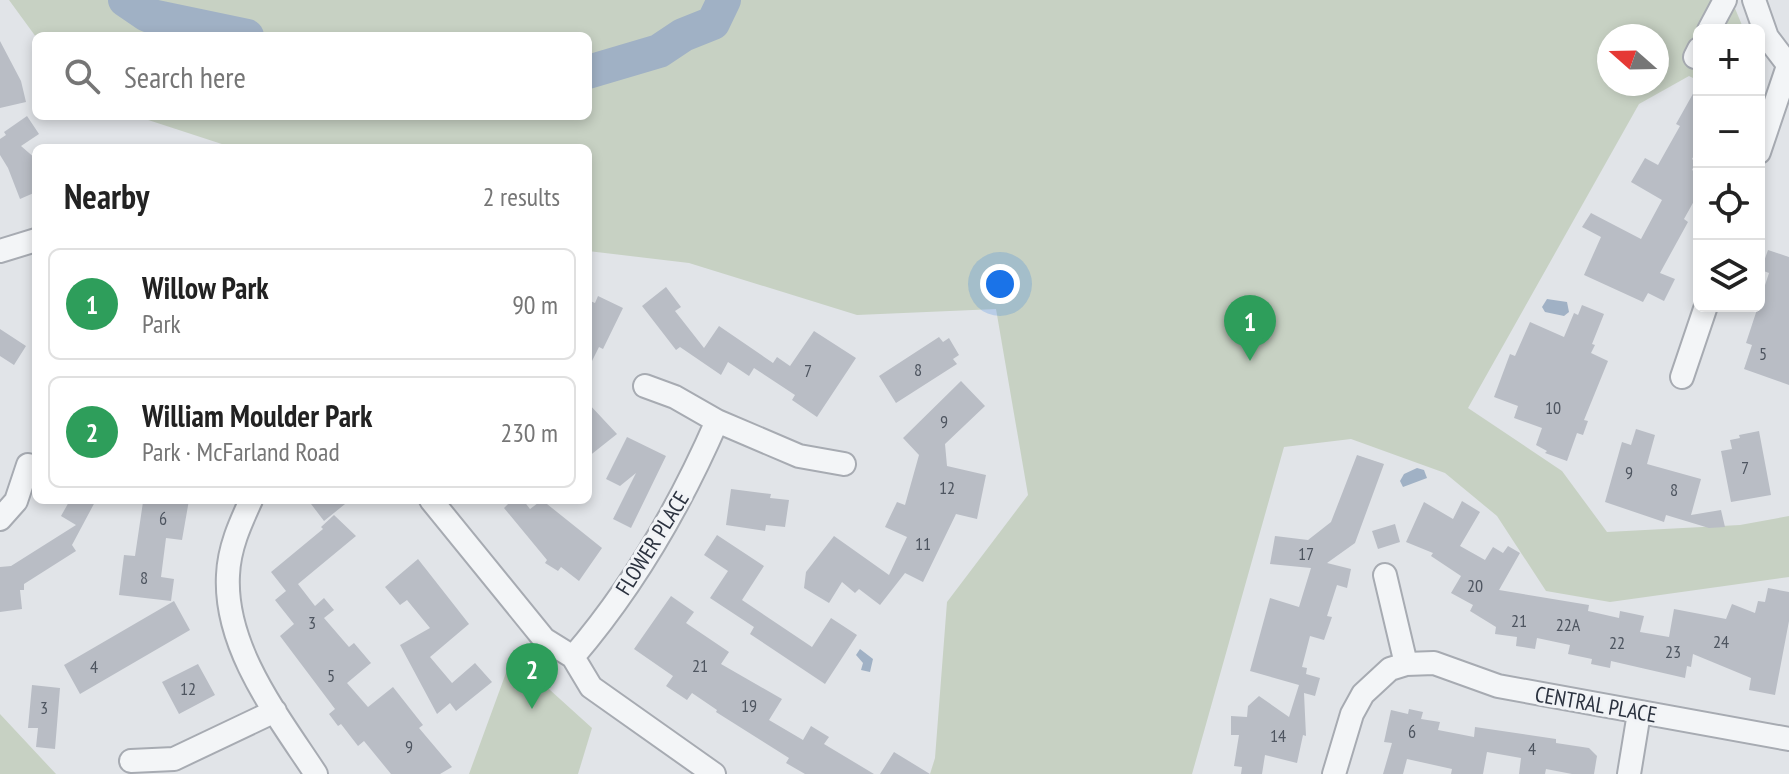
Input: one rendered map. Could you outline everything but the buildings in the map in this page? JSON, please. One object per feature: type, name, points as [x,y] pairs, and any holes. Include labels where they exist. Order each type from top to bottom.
[{"type":"street","points":[[1712,24],[1725,0]]},
{"type":"street","points":[[1754,0],[1767,37],[1789,66],[1765,135]]},
{"type":"street","points":[[0,251],[32,241]]},
{"type":"street","points":[[1682,377],[1704,312]]},
{"type":"street","points":[[645,386],[675,397],[717,421],[799,456],[844,464]]},
{"type":"street","name":"FLOWER PLACE","points":[[573,657],[638,571],[676,510],[717,421]]},
{"type":"street","points":[[0,519],[16,501],[28,465]]},
{"type":"street","points":[[249,504],[234,540],[228,576],[232,616],[245,655],[275,711],[316,774]]},
{"type":"street","points":[[434,504],[544,639],[573,657],[591,687],[714,774]]},
{"type":"street","points":[[1334,774],[1352,714],[1363,694],[1390,669],[1406,664],[1385,575]]},
{"type":"street","name":"CENTRAL PLACE","points":[[1406,664],[1434,663],[1498,686],[1789,739]]},
{"type":"street","points":[[131,761],[174,759],[275,711]]},
{"type":"street","points":[[1629,774],[1639,713]]},
{"type":"green space","points":[[9,0],[1737,0],[1734,6],[1742,24],[1693,24],[1693,78],[1689,76],[1669,87],[1669,24],[1597,24],[1597,96],[1653,96],[1639,104],[1468,408],[1562,471],[1607,532],[1740,525],[1789,516],[1789,577],[1610,602],[1546,591],[1497,516],[1445,473],[1351,439],[1284,447],[1192,774],[930,774],[935,758],[947,602],[1028,495],[996,309],[857,315],[689,263],[592,251],[592,144],[222,144],[148,120],[592,120],[592,32],[32,32]]},
{"type":"green space","points":[[514,651],[550,690],[592,728],[578,774],[469,774]]},
{"type":"green space","points":[[0,714],[56,774],[0,774]]},
{"type":"water","points":[[1547,299],[1567,302],[1569,312],[1564,316],[1545,312],[1542,307]]},
{"type":"water","points":[[1417,468],[1424,470],[1427,478],[1403,487],[1400,481],[1404,474]]},
{"type":"water","points":[[860,649],[873,659],[870,672],[861,670],[863,663],[856,655]]},
{"type":"waterway","points":[[125,0],[147,15],[228,32]]},
{"type":"waterway","points":[[592,71],[659,51],[683,35],[713,23],[724,0]]},
{"type":"place","name":"Willow Park","points":[[1250,361]]},
{"type":"place","name":"William Moulder Park","points":[[532,709]]}]
